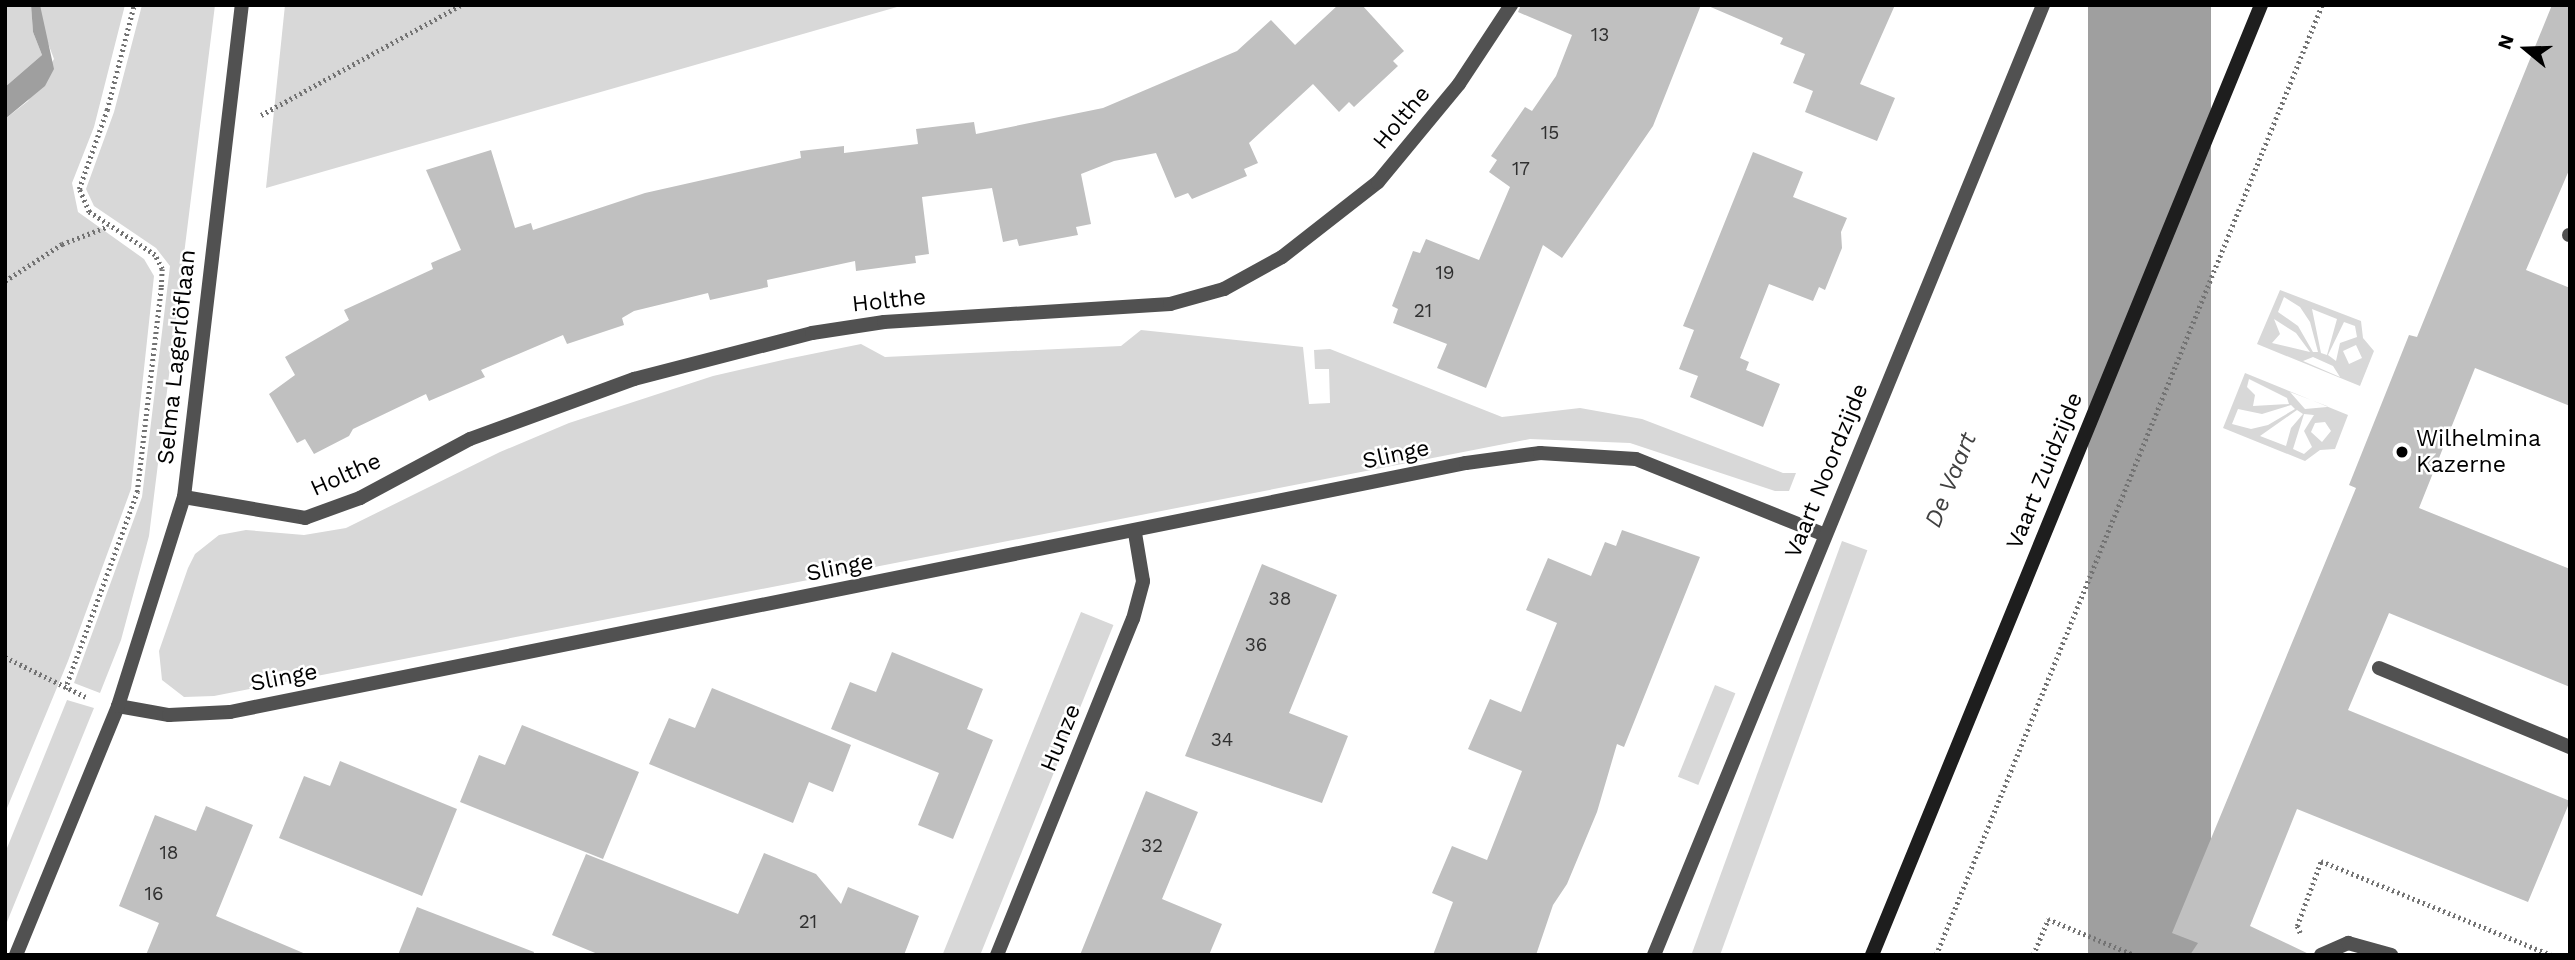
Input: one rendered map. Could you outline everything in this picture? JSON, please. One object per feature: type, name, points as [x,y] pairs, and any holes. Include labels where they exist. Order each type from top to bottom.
[{"type":"main road","name":"Vaart Zuidzijde","points":[[1872,955],[2261,5]]},
{"type":"street","name":"Selma Lagerlöflaan","points":[[118,706],[184,497],[224,129],[242,5]]},
{"type":"street","name":"Holthe","points":[[184,497],[305,518],[360,498],[470,439],[622,383],[811,333],[884,322],[1170,303],[1224,289],[1282,257],[1378,182],[1460,84],[1511,5]]},
{"type":"street","name":"Vaart Noordzijde","points":[[1654,955],[2043,5]]},
{"type":"street","name":"Slinge","points":[[118,706],[169,715],[230,712],[1135,533],[1466,463],[1540,453],[1636,459],[1825,536]]},
{"type":"street","name":"Hunze","points":[[997,955],[1133,619],[1143,581],[1135,533]]},
{"type":"street","points":[[2379,668],[2570,747]]},
{"type":"street","points":[[16,955],[118,706]]},
{"type":"street","points":[[2321,955],[2348,943],[2391,955]]},
{"type":"path","points":[[65,689],[136,492],[161,287],[162,269],[155,255],[89,212],[79,189],[107,110],[134,5]]},
{"type":"path","points":[[224,129],[245,124],[461,5]]},
{"type":"path","points":[[1936,955],[2322,5]]},
{"type":"path","points":[[5,281],[62,244],[110,226]]},
{"type":"path","points":[[5,657],[65,689],[118,706]]},
{"type":"path","points":[[2302,936],[2297,926],[2321,861],[2551,955]]},
{"type":"path","points":[[2033,955],[2048,919],[2134,955]]},
{"type":"shaded area","points":[[5,5],[31,5],[33,32],[42,55],[5,87]]},
{"type":"shaded area","points":[[40,5],[125,5],[94,127],[72,183],[78,212],[144,259],[154,276],[131,489],[68,661],[5,813],[5,119],[28,101],[54,59],[40,22]]},
{"type":"shaded area","points":[[142,5],[215,5],[149,536],[121,640],[100,693],[74,683],[142,497],[170,266],[156,248],[94,206],[86,189],[114,112]]},
{"type":"shaded area","points":[[285,5],[904,5],[266,188]]},
{"type":"shaded area","points":[[2280,290],[2361,321],[2363,338],[2374,351],[2360,386],[2257,344]],"holes":[[[2284,297],[2300,307],[2310,322],[2318,352],[2313,352],[2298,326],[2278,312]],[[2312,309],[2337,319],[2327,355],[2321,353]],[[2274,319],[2296,333],[2310,352],[2272,343],[2280,334]],[[2344,322],[2355,326],[2357,337],[2340,343],[2336,361],[2328,355]],[[2356,345],[2362,358],[2349,364],[2343,351]],[[2313,357],[2333,366],[2340,377],[2303,361]]]},
{"type":"shaded area","points":[[1141,330],[1303,347],[1309,404],[1330,403],[1329,369],[1315,369],[1314,350],[1330,349],[1502,417],[1580,408],[1642,419],[1783,473],[1796,473],[1789,491],[1775,491],[1630,443],[1530,439],[214,696],[184,697],[162,680],[159,651],[188,568],[195,554],[219,535],[246,530],[304,535],[346,528],[500,452],[569,423],[713,376],[787,359],[861,344],[885,357],[1121,346]]},
{"type":"shaded area","points":[[2245,373],[2312,400],[2290,392],[2305,409],[2327,406],[2348,415],[2335,449],[2320,450],[2305,461],[2223,428]],"holes":[[[2249,379],[2287,398],[2289,404],[2253,406],[2255,395],[2247,387]],[[2291,405],[2295,409],[2268,425],[2251,429],[2232,424],[2238,409],[2262,414]],[[2297,410],[2303,414],[2291,428],[2286,446],[2260,436]],[[2304,414],[2314,415],[2304,431],[2312,447],[2304,454],[2293,449]],[[2325,422],[2331,431],[2322,442],[2311,432],[2315,423]]]},
{"type":"shaded area","points":[[1842,541],[1867,550],[1720,955],[1691,955]]},
{"type":"shaded area","points":[[1081,612],[1113,625],[980,955],[942,955]]},
{"type":"shaded area","points":[[1715,685],[1735,693],[1698,785],[1678,777]]},
{"type":"shaded area","points":[[67,700],[94,708],[5,927],[5,853]]},
{"type":"water","points":[[31,5],[40,5],[54,69],[45,86],[5,119],[5,87],[42,55],[33,32]]},
{"type":"water","points":[[2088,5],[2211,5],[2211,955],[2088,955]]},
{"type":"building","points":[[1338,5],[1362,5],[1404,51],[1393,61],[1398,66],[1354,107],[1349,102],[1339,112],[1313,84],[1249,143],[1258,163],[1244,169],[1247,176],[1192,199],[1188,193],[1175,198],[1156,153],[1114,161],[1081,174],[1091,224],[1076,227],[1078,235],[1019,246],[1017,239],[1003,242],[992,188],[922,197],[929,254],[915,256],[916,263],[856,271],[855,261],[767,280],[768,287],[710,300],[708,293],[634,311],[622,318],[624,325],[567,344],[563,335],[481,370],[485,377],[429,401],[426,394],[353,429],[349,436],[314,454],[305,439],[297,443],[269,394],[295,375],[285,357],[349,320],[344,310],[433,269],[431,263],[461,250],[426,170],[491,150],[515,228],[531,223],[533,230],[645,193],[801,158],[800,151],[844,146],[844,153],[918,144],[916,129],[974,122],[976,134],[1103,108],[1237,51],[1271,20],[1295,45]]},
{"type":"building","points":[[1521,5],[1701,5],[1653,126],[1562,258],[1543,245],[1486,388],[1437,368],[1447,344],[1393,323],[1398,309],[1392,306],[1413,251],[1420,253],[1426,239],[1479,260],[1510,187],[1489,172],[1497,160],[1491,156],[1525,107],[1532,111],[1556,76],[1572,35],[1518,12]]},
{"type":"building","points":[[1706,5],[1895,5],[1860,84],[1895,98],[1877,141],[1805,112],[1813,91],[1793,83],[1805,54],[1780,44],[1783,38]]},
{"type":"building","name":"Wilhelmina Kazerne","points":[[2552,5],[2570,5],[2570,168],[2526,270],[2570,288],[2570,406],[2475,368],[2419,508],[2570,569],[2570,687],[2389,613],[2348,710],[2570,801],[2528,902],[2297,809],[2250,926],[2311,955],[2190,955],[2198,943],[2172,933],[2356,488],[2349,485],[2409,335],[2417,337]]},
{"type":"building","points":[[1753,152],[1803,172],[1793,197],[1847,218],[1841,232],[1842,248],[1825,290],[1819,287],[1813,301],[1769,284],[1740,358],[1749,362],[1746,370],[1780,384],[1763,427],[1690,397],[1698,376],[1679,369],[1694,330],[1683,326]]},
{"type":"building","points":[[1622,530],[1700,557],[1624,747],[1617,744],[1597,812],[1567,884],[1553,905],[1536,955],[1433,955],[1453,902],[1432,893],[1452,846],[1487,860],[1522,771],[1468,749],[1490,699],[1521,712],[1557,623],[1526,610],[1548,558],[1591,576],[1605,542],[1616,546]]},
{"type":"building","points":[[1262,564],[1337,595],[1289,713],[1348,736],[1322,803],[1185,756]]},
{"type":"building","points":[[892,652],[983,689],[967,729],[993,740],[953,839],[918,825],[939,773],[831,729],[850,682],[876,692]]},
{"type":"building","points":[[712,688],[851,745],[833,792],[809,782],[793,823],[649,764],[669,718],[695,728]]},
{"type":"building","points":[[522,725],[639,772],[603,859],[460,802],[479,755],[505,765]]},
{"type":"building","points":[[340,761],[457,809],[422,896],[279,838],[304,776],[330,786]]},
{"type":"building","points":[[1146,791],[1198,812],[1162,899],[1222,924],[1209,955],[1080,955]]},
{"type":"building","points":[[206,806],[253,825],[216,916],[308,955],[146,955],[159,923],[119,906],[155,815],[196,831]]},
{"type":"building","points":[[764,853],[816,874],[841,904],[848,887],[919,916],[904,955],[600,955],[552,935],[586,854],[738,914]]},
{"type":"building","points":[[417,907],[534,952],[533,955],[398,955]]},
{"type":"place","name":"Wilhelmina Kazerne","points":[[2402,452]]},
{"type":"water label","name":"De Vaart","points":[[1951,480]]}]
